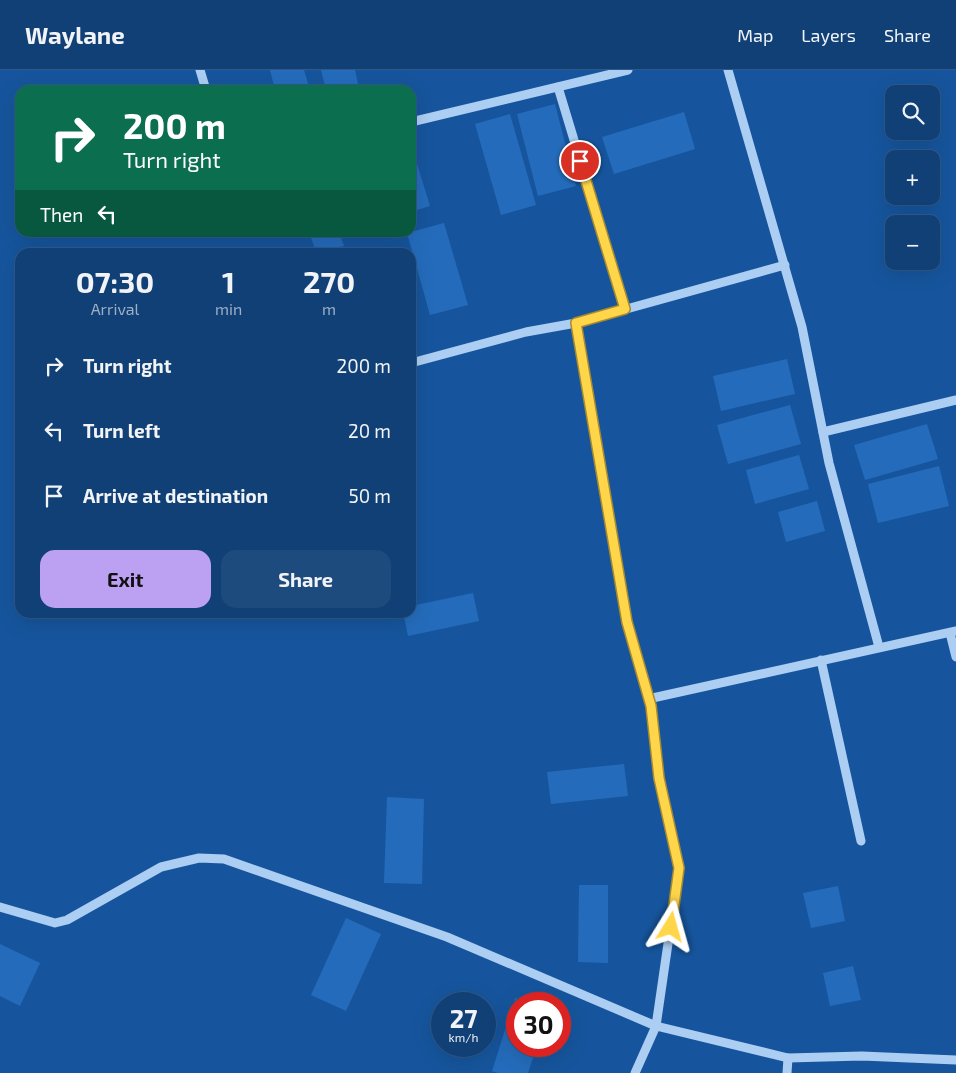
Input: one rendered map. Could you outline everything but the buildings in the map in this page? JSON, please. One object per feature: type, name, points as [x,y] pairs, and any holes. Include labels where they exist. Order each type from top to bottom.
[{"type":"street","points":[[200,70],[204,85]]},
{"type":"street","points":[[416,121],[628,70]]},
{"type":"street","points":[[728,70],[802,327],[823,432],[879,647]]},
{"type":"street","points":[[558,87],[625,309]]},
{"type":"street","points":[[416,362],[526,332],[576,323],[785,265]]},
{"type":"street","points":[[576,323],[627,622],[654,716],[659,778],[679,868],[656,1026],[635,1073]]},
{"type":"street","points":[[823,432],[956,400]]},
{"type":"street","points":[[648,699],[953,632],[956,657]]},
{"type":"street","points":[[821,660],[861,841]]},
{"type":"street","points":[[0,907],[55,923],[67,920],[161,867],[199,858],[224,859],[447,937],[656,1026],[788,1058],[862,1056],[956,1060]]},
{"type":"street","points":[[787,1073],[788,1058]]},
{"type":"route","points":[[580,161],[625,309],[576,323],[627,622],[654,716],[659,778],[679,868],[671,927]]}]
